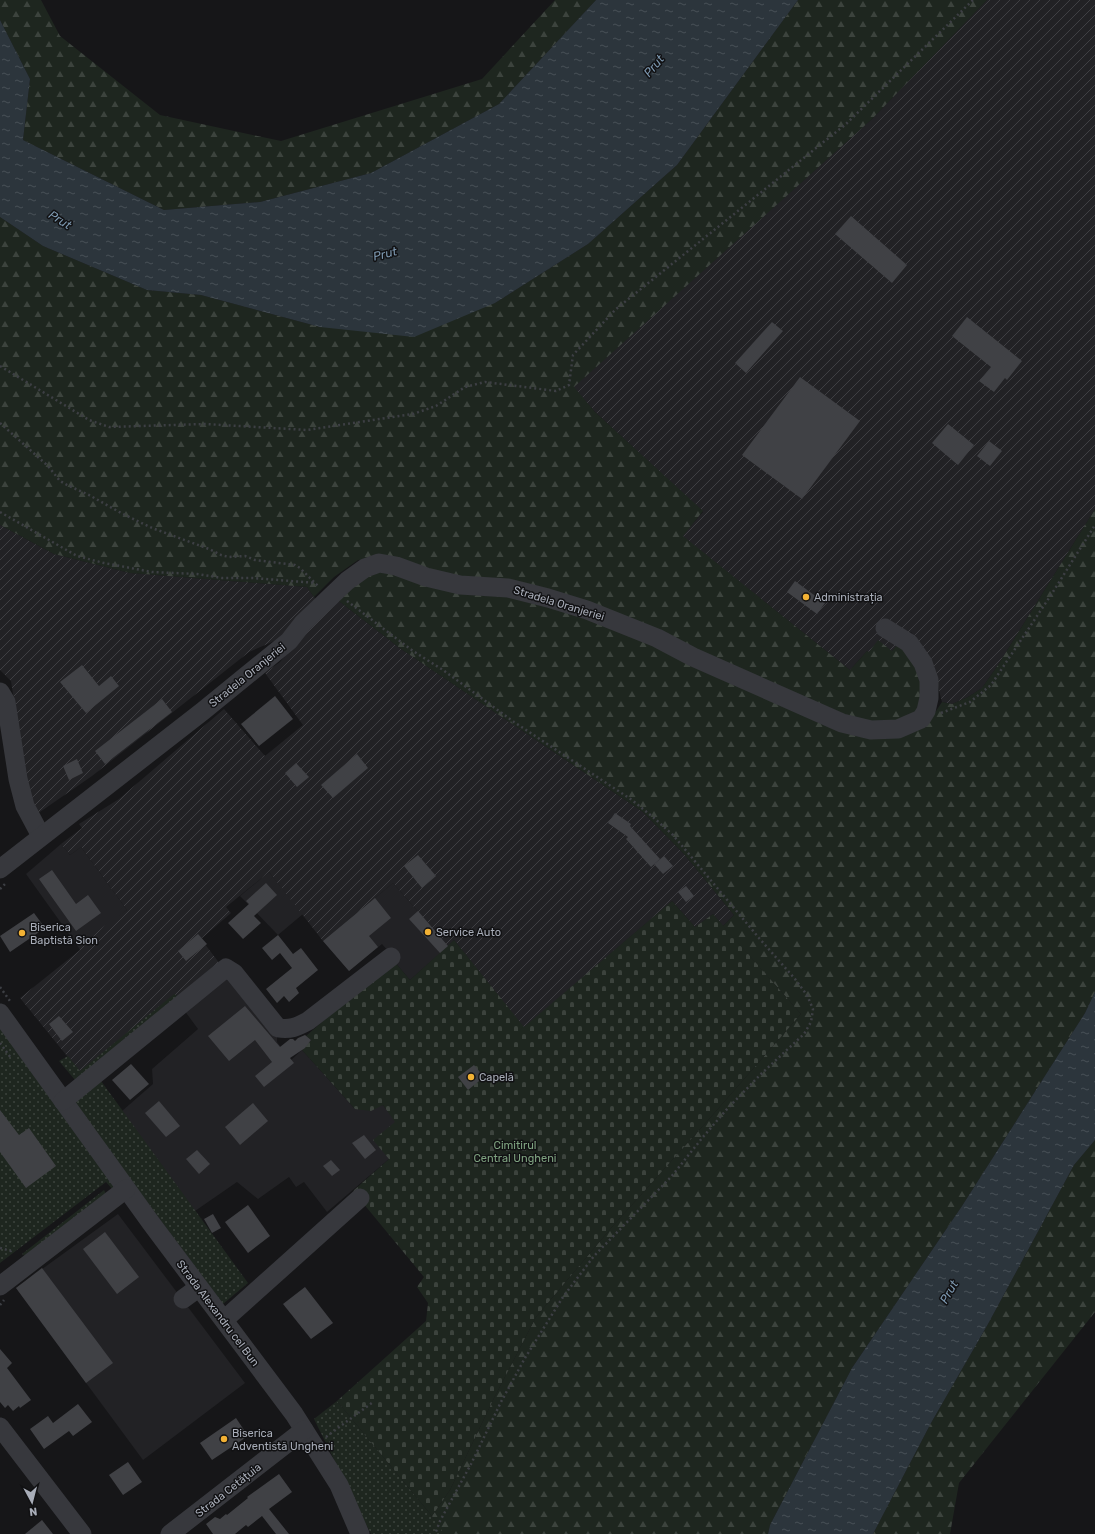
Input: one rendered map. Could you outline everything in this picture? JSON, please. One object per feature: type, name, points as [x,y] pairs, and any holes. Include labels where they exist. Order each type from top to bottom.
[{"type":"street","name":"Stradela Oranjeriei","points":[[0,869],[203,711],[289,641],[331,595],[356,574],[365,568],[379,563],[396,566],[426,577],[460,585],[508,588],[587,610],[656,638],[693,657],[842,723],[871,730],[884,730],[898,729],[921,719]]},
{"type":"street","points":[[885,628],[909,643],[923,663],[929,680],[929,698],[926,711],[921,719]]},
{"type":"street","points":[[0,692],[6,702],[18,779],[25,806],[41,836]]},
{"type":"street","points":[[63,1101],[226,968],[234,973],[278,1028],[286,1030],[297,1027],[308,1020],[391,957]]},
{"type":"street","name":"Strada Alexandru cel Bun","points":[[0,1013],[198,1288],[224,1320],[294,1414],[339,1486],[355,1532]]},
{"type":"street","points":[[0,1286],[126,1189]]},
{"type":"street","points":[[224,1320],[360,1198]]},
{"type":"street","points":[[183,1299],[198,1288]]},
{"type":"street","points":[[0,1427],[82,1534]]},
{"type":"street","name":"Strada Cetățuia","points":[[170,1534],[304,1430]]},
{"type":"path","points":[[0,366],[89,420],[109,427],[205,424],[307,430],[413,414],[436,406],[465,387],[485,382],[556,391],[569,385],[574,355],[616,309],[846,124],[973,0]]},
{"type":"path","points":[[0,423],[48,466],[60,481],[67,486],[89,495],[152,528],[209,549],[221,555],[245,556],[262,561],[295,565],[331,595],[413,652],[443,670],[514,722],[632,800],[672,835],[808,995],[813,1009],[811,1022],[804,1034],[761,1074],[728,1108],[671,1177],[594,1256],[563,1298],[525,1358],[497,1408],[471,1464],[440,1521],[435,1534]]},
{"type":"path","points":[[0,512],[77,556],[104,563],[152,572],[197,574],[222,578],[253,578],[316,583]]},
{"type":"path","points":[[921,719],[934,716],[970,702],[991,685],[1051,595],[1095,525]]},
{"type":"path","points":[[0,1248],[11,1251],[14,1249]]},
{"type":"path","points":[[315,1446],[373,1402]]},
{"type":"shaded area","points":[[987,0],[1095,0],[1095,509],[998,665],[982,688],[968,697],[952,704],[942,702],[931,658],[911,632],[892,651],[867,651],[850,670],[682,536],[703,512],[595,412],[573,387],[872,119]]},
{"type":"shaded area","points":[[0,525],[54,554],[130,573],[307,587],[319,602],[286,636],[249,652],[92,776],[37,814],[30,802],[11,681],[0,670]]},
{"type":"shaded area","points":[[335,598],[401,649],[643,812],[684,854],[734,915],[723,926],[713,914],[695,927],[672,901],[524,1028],[454,940],[448,946],[393,883],[323,941],[269,872],[226,907],[231,913],[201,939],[220,964],[180,997],[174,995],[80,1072],[20,998],[80,950],[79,948],[103,927],[127,910],[81,847],[70,855],[61,844],[82,828],[79,824],[119,799],[224,709],[265,756],[303,725],[265,673],[280,662]]},
{"type":"shaded area","points":[[61,844],[70,855],[81,847],[127,910],[79,948],[26,874]]},
{"type":"shaded area","points":[[269,872],[303,914],[278,935],[240,896]]},
{"type":"shaded area","points":[[393,883],[448,946],[410,980],[382,944],[349,971],[323,941]]},
{"type":"shaded area","points":[[227,974],[277,1037],[277,1042],[291,1060],[302,1050],[355,1109],[383,1105],[396,1122],[389,1159],[327,1212],[304,1182],[296,1187],[289,1177],[258,1199],[237,1182],[195,1211],[122,1111],[153,1084],[152,1069],[198,1029],[184,1010]]},
{"type":"shaded area","points":[[118,1214],[245,1383],[143,1460],[16,1288]]},
{"type":"green space","points":[[0,0],[41,0],[60,36],[160,115],[281,141],[482,79],[555,0],[596,0],[499,104],[371,173],[260,202],[164,210],[23,140],[30,79],[0,20]]},
{"type":"green space","points":[[798,0],[987,0],[872,119],[574,387],[595,412],[703,511],[683,536],[850,670],[867,651],[869,652],[878,640],[892,651],[899,643],[924,674],[919,714],[875,727],[667,639],[452,579],[392,557],[358,560],[334,577],[314,597],[307,587],[130,573],[54,554],[0,525],[0,217],[43,246],[147,290],[201,295],[320,327],[495,303],[588,244],[677,165]]},
{"type":"green space","points":[[1095,509],[1095,992],[1085,1013],[962,1206],[852,1368],[770,1525],[768,1534],[443,1534],[432,1516],[450,1490],[494,1398],[536,1317],[612,1227],[801,1014],[723,926],[734,915],[684,854],[643,812],[401,649],[335,598],[366,575],[384,570],[515,595],[582,615],[845,730],[926,726],[942,702],[952,704],[968,697],[982,688],[998,665]]},
{"type":"green space","name":"Cimitirul Central Ungheni","points":[[672,901],[695,927],[713,914],[801,1014],[612,1227],[536,1317],[494,1398],[450,1490],[432,1516],[337,1401],[426,1321],[428,1303],[417,1287],[424,1277],[353,1191],[389,1159],[373,1140],[395,1122],[383,1105],[371,1111],[355,1109],[302,1050],[311,1040],[306,1036],[393,960],[410,980],[454,940],[524,1027]]},
{"type":"green space","points":[[174,994],[180,997],[75,1080],[59,1061],[68,1056],[80,1071]]},
{"type":"green space","points":[[0,1024],[119,1186],[114,1191],[106,1182],[0,1263]]},
{"type":"green space","points":[[101,1081],[248,1283],[223,1304],[71,1100]]},
{"type":"green space","points":[[1095,1140],[1095,1312],[959,1483],[950,1534],[873,1534],[931,1423],[988,1324],[1074,1165]]},
{"type":"green space","points":[[104,1190],[106,1194],[25,1256],[22,1254]]},
{"type":"green space","points":[[337,1401],[432,1516],[444,1532],[443,1534],[371,1534],[314,1419]]},
{"type":"water","name":"Prut","points":[[596,0],[798,0],[677,165],[588,244],[495,303],[414,337],[320,327],[201,295],[147,290],[43,246],[0,217],[0,20],[30,79],[23,140],[164,210],[260,202],[371,173],[499,104]]},
{"type":"water","name":"Prut","points":[[1095,992],[1095,1140],[1074,1165],[988,1324],[931,1423],[873,1534],[768,1534],[770,1525],[852,1368],[962,1206],[1085,1013]]},
{"type":"building","points":[[851,216],[907,265],[892,283],[835,234]]},
{"type":"building","points":[[967,317],[1022,361],[1007,380],[1005,378],[994,392],[979,381],[991,367],[952,336]]},
{"type":"building","points":[[772,322],[783,331],[746,373],[735,363]]},
{"type":"building","points":[[800,377],[860,421],[802,499],[742,455]]},
{"type":"building","points":[[948,424],[974,445],[958,465],[932,443]]},
{"type":"building","points":[[989,441],[1002,451],[990,466],[977,456]]},
{"type":"building","name":"Administrația","points":[[795,581],[825,603],[817,614],[787,592]]},
{"type":"building","points":[[82,665],[99,686],[111,676],[119,686],[86,713],[60,682]]},
{"type":"building","points":[[275,696],[293,719],[259,746],[241,724]]},
{"type":"building","points":[[162,699],[172,712],[105,764],[95,751]]},
{"type":"building","points":[[357,754],[368,768],[333,798],[321,785]]},
{"type":"building","points":[[77,759],[83,773],[69,780],[63,766]]},
{"type":"building","points":[[296,763],[309,777],[297,787],[285,773]]},
{"type":"building","points":[[615,813],[631,824],[630,826],[660,859],[651,867],[626,839],[628,837],[608,823]]},
{"type":"building","points":[[418,855],[436,876],[422,888],[404,866]]},
{"type":"building","points":[[664,856],[673,866],[663,874],[654,864]]},
{"type":"building","points":[[52,870],[76,904],[88,895],[101,913],[76,931],[39,879]]},
{"type":"building","points":[[266,883],[277,895],[254,916],[261,923],[243,939],[228,923],[249,904],[246,901]]},
{"type":"building","points":[[686,886],[694,896],[686,902],[678,892]]},
{"type":"building","points":[[375,898],[391,918],[369,936],[378,947],[349,971],[323,941]]},
{"type":"building","points":[[418,911],[448,946],[440,953],[409,919]]},
{"type":"building","name":"Biserica Baptistă Sion","points":[[34,913],[45,928],[10,952],[0,936]]},
{"type":"building","points":[[198,934],[207,944],[186,961],[178,951]]},
{"type":"building","points":[[278,935],[293,954],[301,948],[318,970],[296,988],[299,993],[289,1002],[284,996],[277,1003],[266,989],[292,968],[280,953],[272,960],[262,948]]},
{"type":"building","points":[[245,1006],[280,1047],[290,1039],[295,1041],[305,1035],[311,1040],[305,1048],[290,1058],[294,1063],[264,1087],[255,1076],[272,1062],[255,1040],[229,1061],[208,1036]]},
{"type":"building","points":[[59,1016],[73,1032],[62,1041],[49,1024]]},
{"type":"building","points":[[131,1064],[149,1084],[130,1100],[112,1080]]},
{"type":"building","name":"Capelă","points":[[474,1065],[484,1077],[468,1090],[458,1077]]},
{"type":"building","points":[[159,1101],[180,1126],[166,1137],[145,1113]]},
{"type":"building","points":[[253,1103],[268,1121],[240,1145],[225,1127]]},
{"type":"building","points":[[0,1110],[19,1135],[29,1128],[56,1166],[26,1188],[0,1152]]},
{"type":"building","points":[[364,1135],[376,1150],[365,1159],[352,1143]]},
{"type":"building","points":[[197,1150],[210,1164],[199,1174],[186,1159]]},
{"type":"building","points":[[331,1160],[340,1170],[332,1176],[323,1166]]},
{"type":"building","points":[[248,1205],[270,1236],[248,1253],[225,1222]]},
{"type":"building","points":[[213,1214],[221,1228],[212,1233],[204,1219]]},
{"type":"building","points":[[105,1232],[139,1277],[117,1294],[83,1249]]},
{"type":"building","points":[[42,1268],[113,1363],[86,1383],[16,1288]]},
{"type":"building","points":[[305,1287],[333,1323],[311,1339],[283,1304]]},
{"type":"building","points":[[0,1349],[12,1363],[7,1368],[31,1400],[13,1411],[8,1405],[5,1408],[0,1402]]},
{"type":"building","points":[[78,1404],[92,1422],[73,1436],[69,1431],[44,1449],[30,1429],[48,1416],[53,1423]]},
{"type":"building","name":"Biserica Adventistă Ungheni","points":[[236,1418],[248,1436],[212,1460],[200,1443]]},
{"type":"building","points":[[128,1462],[142,1482],[123,1495],[109,1475]]},
{"type":"building","points":[[279,1474],[292,1492],[269,1509],[289,1534],[276,1534],[262,1516],[248,1527],[246,1525],[235,1534],[213,1534],[206,1524],[215,1517],[220,1519],[226,1514],[227,1515],[248,1498],[247,1497]]},
{"type":"building","points":[[42,1520],[53,1534],[25,1534]]},
{"type":"place","name":"Administrația","points":[[806,597]]},
{"type":"place","name":"Service Auto","points":[[428,932]]},
{"type":"place","name":"Biserica Baptistă Sion","points":[[22,933]]},
{"type":"place","name":"Capelă","points":[[471,1077]]},
{"type":"place","name":"Biserica Adventistă Ungheni","points":[[224,1439]]}]
